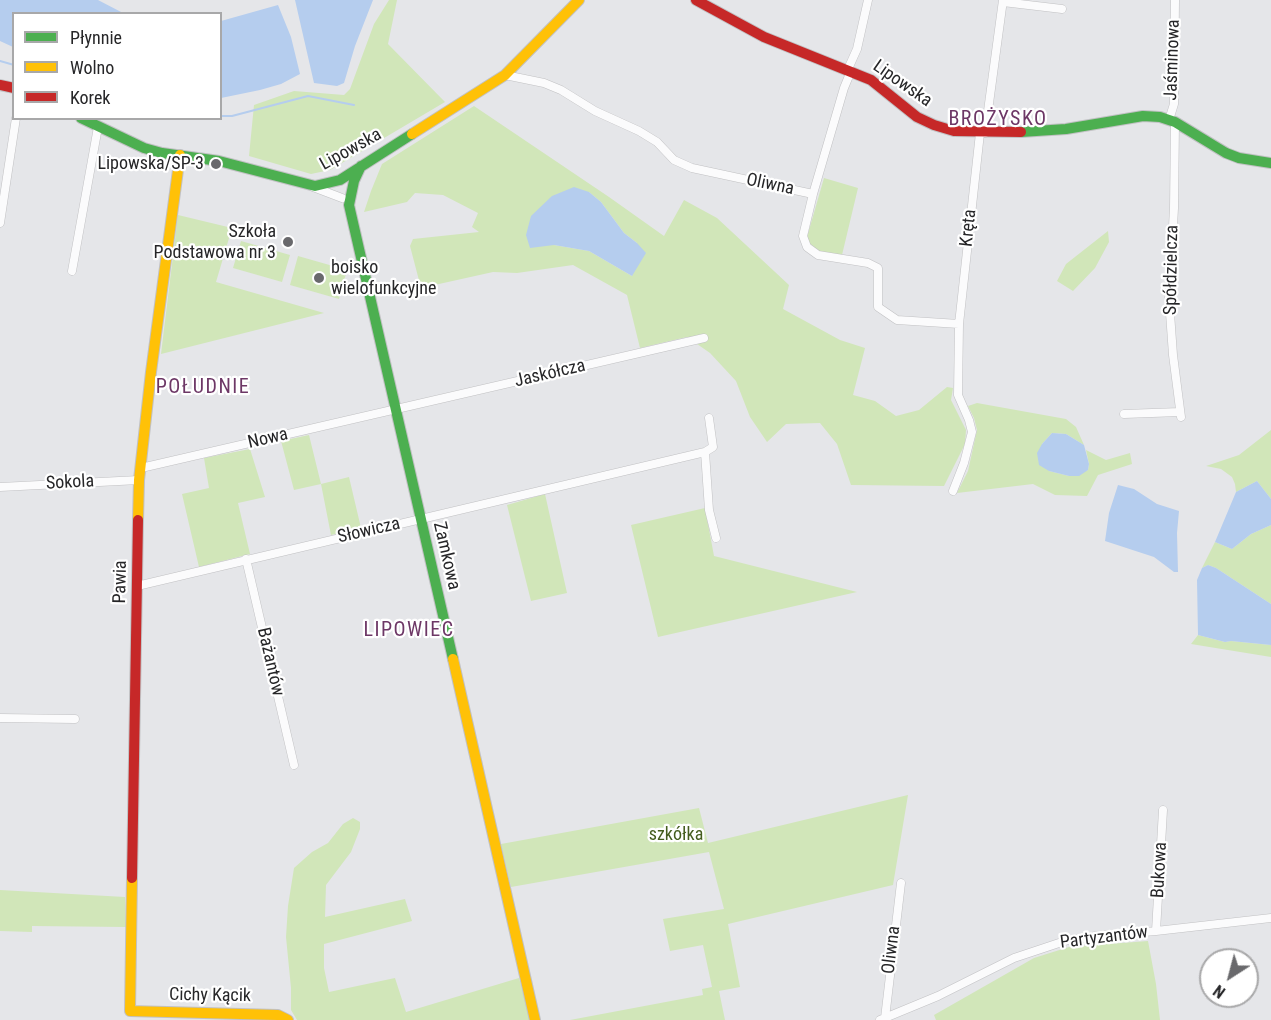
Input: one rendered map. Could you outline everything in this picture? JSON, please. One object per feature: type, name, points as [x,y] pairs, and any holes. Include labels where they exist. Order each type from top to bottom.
[{"type":"street","name":"Lipowska","points":[[85,120],[144,148],[219,161],[306,184],[323,185],[339,180],[505,75],[579,0]]},
{"type":"street","name":"Lipowska","points":[[696,0],[764,37],[871,80],[917,117],[954,131],[983,133],[1066,129],[1143,116],[1160,117],[1172,121],[1226,153],[1239,158],[1271,163]]},
{"type":"street","points":[[813,194],[857,49],[868,0]]},
{"type":"street","name":"Jaśminowa","points":[[1172,121],[1175,0]]},
{"type":"street","points":[[1003,1],[1062,9]]},
{"type":"street","name":"Kręta","points":[[959,324],[983,133],[1003,1]]},
{"type":"street","name":"Oliwna","points":[[505,75],[544,83],[561,90],[595,111],[639,131],[657,142],[674,160],[692,168],[813,194],[802,236],[807,247],[818,255],[868,263],[878,268],[878,307],[897,320],[959,324]]},
{"type":"street","points":[[0,223],[16,120]]},
{"type":"street","name":"Spółdzielcza","points":[[1124,414],[1180,414],[1169,299],[1174,208],[1172,121]]},
{"type":"street","points":[[72,271],[98,127]]},
{"type":"street","name":"Pawia","points":[[130,1011],[133,753],[140,474],[180,155]]},
{"type":"street","points":[[306,184],[347,199],[361,166]]},
{"type":"street","name":"Zamkowa","points":[[339,180],[348,187],[347,199],[535,1020]]},
{"type":"street","points":[[953,491],[964,463],[972,432],[958,395],[959,324]]},
{"type":"street","name":"Jaskółcza","points":[[396,410],[704,338]]},
{"type":"street","name":"Nowa","points":[[140,474],[396,410]]},
{"type":"street","points":[[709,418],[713,447],[705,452],[709,510],[716,538]]},
{"type":"street","name":"Słowicza","points":[[137,586],[705,452]]},
{"type":"street","name":"Sokola","points":[[0,487],[140,474]]},
{"type":"street","name":"Bażantów","points":[[246,559],[294,765]]},
{"type":"street","points":[[0,718],[75,719]]},
{"type":"street","name":"Bukowa","points":[[1156,931],[1163,810]]},
{"type":"street","name":"Oliwna","points":[[883,1019],[901,883]]},
{"type":"street","name":"Partyzantów","points":[[883,1019],[1042,947],[1096,936],[1271,918]]},
{"type":"street","name":"Cichy Kącik","points":[[130,1011],[278,1015],[288,1020]]},
{"type":"green space","points":[[389,0],[397,0],[388,44],[445,102],[330,170],[311,174],[249,156],[254,105],[294,91],[344,95],[350,89],[374,24]]},
{"type":"green space","points":[[474,106],[664,236],[684,200],[717,218],[789,285],[783,309],[840,340],[865,348],[853,395],[875,401],[896,416],[919,410],[947,387],[953,388],[951,400],[966,430],[965,444],[944,486],[851,485],[837,444],[820,423],[786,424],[767,442],[750,417],[736,381],[710,353],[687,337],[640,348],[627,295],[573,265],[517,273],[493,272],[421,288],[410,246],[413,239],[479,232],[472,227],[478,213],[443,195],[415,193],[407,202],[364,212],[382,164]],"holes":[[[589,192],[601,202],[624,233],[637,243],[632,276],[589,251],[554,245]]]},
{"type":"green space","points":[[824,178],[858,188],[842,255],[820,252],[810,244],[807,237]]},
{"type":"green space","points":[[178,215],[232,228],[216,282],[324,313],[161,354]]},
{"type":"green space","points":[[1108,231],[1109,242],[1095,268],[1073,291],[1057,281],[1066,264]]},
{"type":"green space","points":[[241,241],[290,255],[282,282],[233,268]]},
{"type":"green space","name":"boisko wielofunkcyjne","points":[[298,256],[347,270],[339,299],[290,285]]},
{"type":"green space","points":[[977,403],[1066,419],[1076,427],[1084,445],[1066,434],[1052,433],[1042,444],[1049,471],[1069,476],[1088,470],[1086,450],[1106,460],[1130,453],[1132,464],[1098,475],[1087,496],[1055,495],[1033,484],[957,493],[968,471],[977,430],[968,406]]},
{"type":"green space","points":[[1271,430],[1271,499],[1257,481],[1236,492],[1232,477],[1221,469],[1206,466],[1239,455]]},
{"type":"green space","points":[[309,435],[321,484],[294,490],[281,441]]},
{"type":"green space","points":[[250,449],[265,497],[238,503],[250,554],[199,567],[182,494],[209,488],[204,458]]},
{"type":"green space","points":[[349,477],[361,528],[331,535],[321,484]]},
{"type":"green space","points":[[545,494],[567,593],[531,601],[507,505]]},
{"type":"green space","points":[[705,508],[714,556],[857,592],[658,637],[631,525]]},
{"type":"green space","points":[[1271,525],[1271,604],[1216,568],[1208,565],[1202,568],[1215,542],[1232,549],[1251,534]]},
{"type":"green space","points":[[1198,635],[1225,642],[1271,645],[1271,657],[1191,644]]},
{"type":"green space","name":"szkółka","points":[[908,795],[893,885],[728,924],[740,987],[719,991],[725,1020],[570,1020],[703,995],[702,989],[712,987],[703,945],[670,951],[663,919],[724,909],[709,852],[511,887],[501,844],[699,808],[708,843]]},
{"type":"green space","points":[[353,818],[360,822],[360,829],[351,852],[326,885],[325,917],[405,899],[412,921],[324,944],[324,968],[329,992],[395,978],[406,1012],[519,978],[530,1020],[297,1020],[291,1010],[286,937],[294,868],[312,852],[328,843],[343,824]]},
{"type":"green space","points":[[0,890],[125,897],[126,927],[32,926],[32,932],[0,931]]},
{"type":"green space","points":[[1148,941],[1160,1020],[936,1020],[934,1015],[1034,958],[1069,947]]},
{"type":"water","points":[[0,0],[98,0],[121,12],[12,12],[12,47],[0,41]]},
{"type":"water","points":[[295,0],[373,0],[355,46],[344,83],[337,86],[314,83]]},
{"type":"water","points":[[278,5],[291,37],[300,74],[281,84],[222,98],[222,21]]},
{"type":"water","points":[[574,187],[589,192],[601,202],[624,233],[646,253],[632,276],[589,251],[554,245],[530,248],[526,235],[531,216],[552,196]]},
{"type":"water","points":[[1052,433],[1066,434],[1084,445],[1089,464],[1088,470],[1079,476],[1069,476],[1049,471],[1039,465],[1037,453]]},
{"type":"water","points":[[1257,481],[1271,499],[1271,525],[1251,534],[1232,549],[1215,542],[1236,492]]},
{"type":"water","points":[[1118,485],[1134,489],[1157,504],[1179,511],[1178,572],[1174,572],[1154,557],[1105,541],[1109,513]]},
{"type":"water","points":[[1208,565],[1271,604],[1271,645],[1225,642],[1198,635],[1197,580],[1202,568]]},
{"type":"waterway","points":[[0,61],[12,64]]},
{"type":"waterway","points":[[222,116],[232,116],[308,96],[354,105]]},
{"type":"traffic: fast","points":[[1021,132],[1066,129],[1143,116],[1160,117],[1175,122],[1226,153],[1239,158],[1271,163]]},
{"type":"traffic: fast","points":[[85,120],[144,148],[162,153],[219,161],[315,186],[340,180],[412,134]]},
{"type":"traffic: fast","points":[[361,166],[354,181],[349,205],[453,659]]},
{"type":"traffic: slow","points":[[412,134],[505,75],[579,0]]},
{"type":"traffic: slow","points":[[138,520],[139,480],[151,372],[180,155]]},
{"type":"traffic: slow","points":[[453,659],[535,1020]]},
{"type":"traffic: slow","points":[[132,878],[130,1011],[278,1015],[288,1020]]},
{"type":"traffic: jam","points":[[696,0],[764,37],[871,80],[917,117],[934,125],[954,131],[1021,132]]},
{"type":"traffic: jam","points":[[0,85],[12,88]]},
{"type":"traffic: jam","points":[[132,878],[138,520]]},
{"type":"place","name":"Lipowska/SP-3","points":[[216,164]]},
{"type":"place","name":"Szkoła Podstawowa nr 3","points":[[288,242]]},
{"type":"place","name":"boisko wielofunkcyjne","points":[[319,278]]},
{"type":"district","name":"BROŻYSKO","points":[[998,120]]},
{"type":"district","name":"POŁUDNIE","points":[[203,388]]},
{"type":"district","name":"LIPOWIEC","points":[[409,631]]}]
